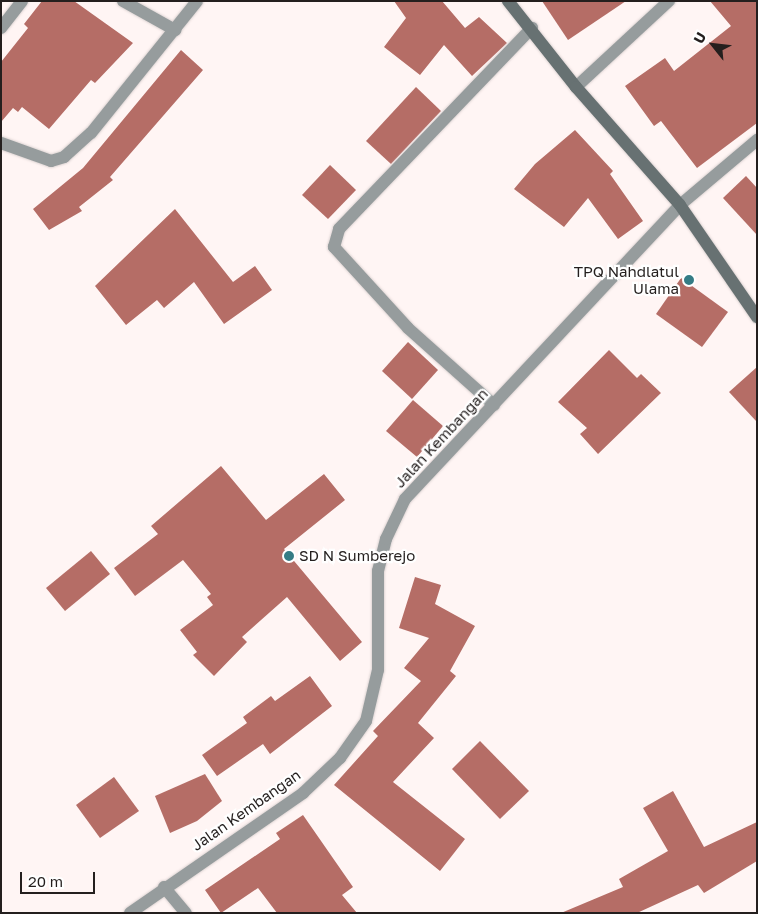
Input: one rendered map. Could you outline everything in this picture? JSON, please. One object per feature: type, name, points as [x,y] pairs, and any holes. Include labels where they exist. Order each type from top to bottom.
[{"type":"street","points":[[2,26],[22,1]]},
{"type":"street","points":[[123,1],[175,30]]},
{"type":"street","points":[[1,143],[51,160],[64,157],[91,133],[197,1]]},
{"type":"street","points":[[508,1],[532,28],[576,87],[680,204],[757,317]]},
{"type":"street","points":[[576,87],[669,1]]},
{"type":"street","points":[[494,405],[408,328],[334,247],[339,230],[532,28]]},
{"type":"street","name":"Jalan Kembangan","points":[[130,913],[164,887],[303,793],[340,758],[366,721],[378,670],[376,604],[386,539],[405,499],[680,204],[757,140]]},
{"type":"street","points":[[164,887],[186,913]]},
{"type":"building","points":[[42,1],[74,1],[133,43],[95,83],[91,80],[49,129],[22,107],[18,112],[13,108],[1,122],[1,62],[28,28],[24,24]]},
{"type":"building","points":[[394,1],[442,1],[465,28],[479,17],[507,43],[472,76],[444,45],[420,75],[384,47],[406,18]]},
{"type":"building","points":[[542,1],[626,1],[568,40]]},
{"type":"building","points":[[710,1],[757,1],[757,123],[697,168],[661,121],[654,126],[625,86],[665,58],[674,71],[731,26]]},
{"type":"building","points":[[181,50],[203,70],[110,177],[113,180],[79,207],[82,211],[49,230],[33,209],[83,168]]},
{"type":"building","points":[[416,87],[441,111],[391,164],[366,141]]},
{"type":"building","points":[[575,130],[613,171],[610,174],[643,221],[618,239],[588,198],[564,227],[514,189],[535,164]]},
{"type":"building","points":[[330,165],[356,190],[328,219],[302,195]]},
{"type":"building","points":[[746,176],[757,188],[757,235],[723,198]]},
{"type":"building","points":[[175,209],[233,282],[255,266],[272,290],[224,324],[194,282],[164,308],[157,300],[126,325],[95,286]]},
{"type":"building","points":[[681,278],[728,312],[702,347],[656,314]]},
{"type":"building","points":[[408,342],[438,370],[412,399],[382,371]]},
{"type":"building","points":[[609,350],[637,378],[641,374],[661,393],[598,454],[580,434],[587,428],[558,402]]},
{"type":"building","points":[[757,367],[757,422],[729,392]]},
{"type":"building","points":[[413,400],[443,426],[417,457],[386,431]]},
{"type":"building","points":[[221,466],[266,520],[324,474],[345,500],[284,549],[362,642],[340,661],[287,597],[242,637],[247,642],[214,676],[193,655],[197,652],[180,630],[213,605],[207,597],[211,594],[183,560],[135,596],[114,568],[158,534],[151,526]]},
{"type":"building","points":[[91,551],[110,574],[65,611],[46,588]]},
{"type":"building","points":[[415,577],[441,585],[435,604],[475,626],[450,671],[456,676],[418,723],[434,738],[393,782],[465,839],[440,871],[334,785],[378,736],[373,731],[421,681],[404,668],[429,638],[399,628]]},
{"type":"building","points":[[310,676],[332,706],[270,754],[263,744],[217,776],[202,755],[247,723],[243,717],[271,696],[275,701]]},
{"type":"building","points":[[480,741],[529,791],[500,819],[452,769]]},
{"type":"building","points":[[205,774],[222,801],[197,821],[170,833],[155,796]]},
{"type":"building","points":[[114,777],[139,811],[100,838],[76,805]]},
{"type":"building","points":[[673,791],[704,847],[757,822],[757,861],[704,893],[698,885],[637,913],[561,913],[623,887],[619,879],[668,851],[643,808]]},
{"type":"building","points":[[303,815],[353,887],[342,895],[357,913],[277,913],[258,888],[221,913],[205,890],[280,839],[276,833]]},
{"type":"place","name":"TPQ Nahdlatul Ulama","points":[[689,280]]},
{"type":"place","name":"SD N Sumberejo","points":[[289,556]]}]
